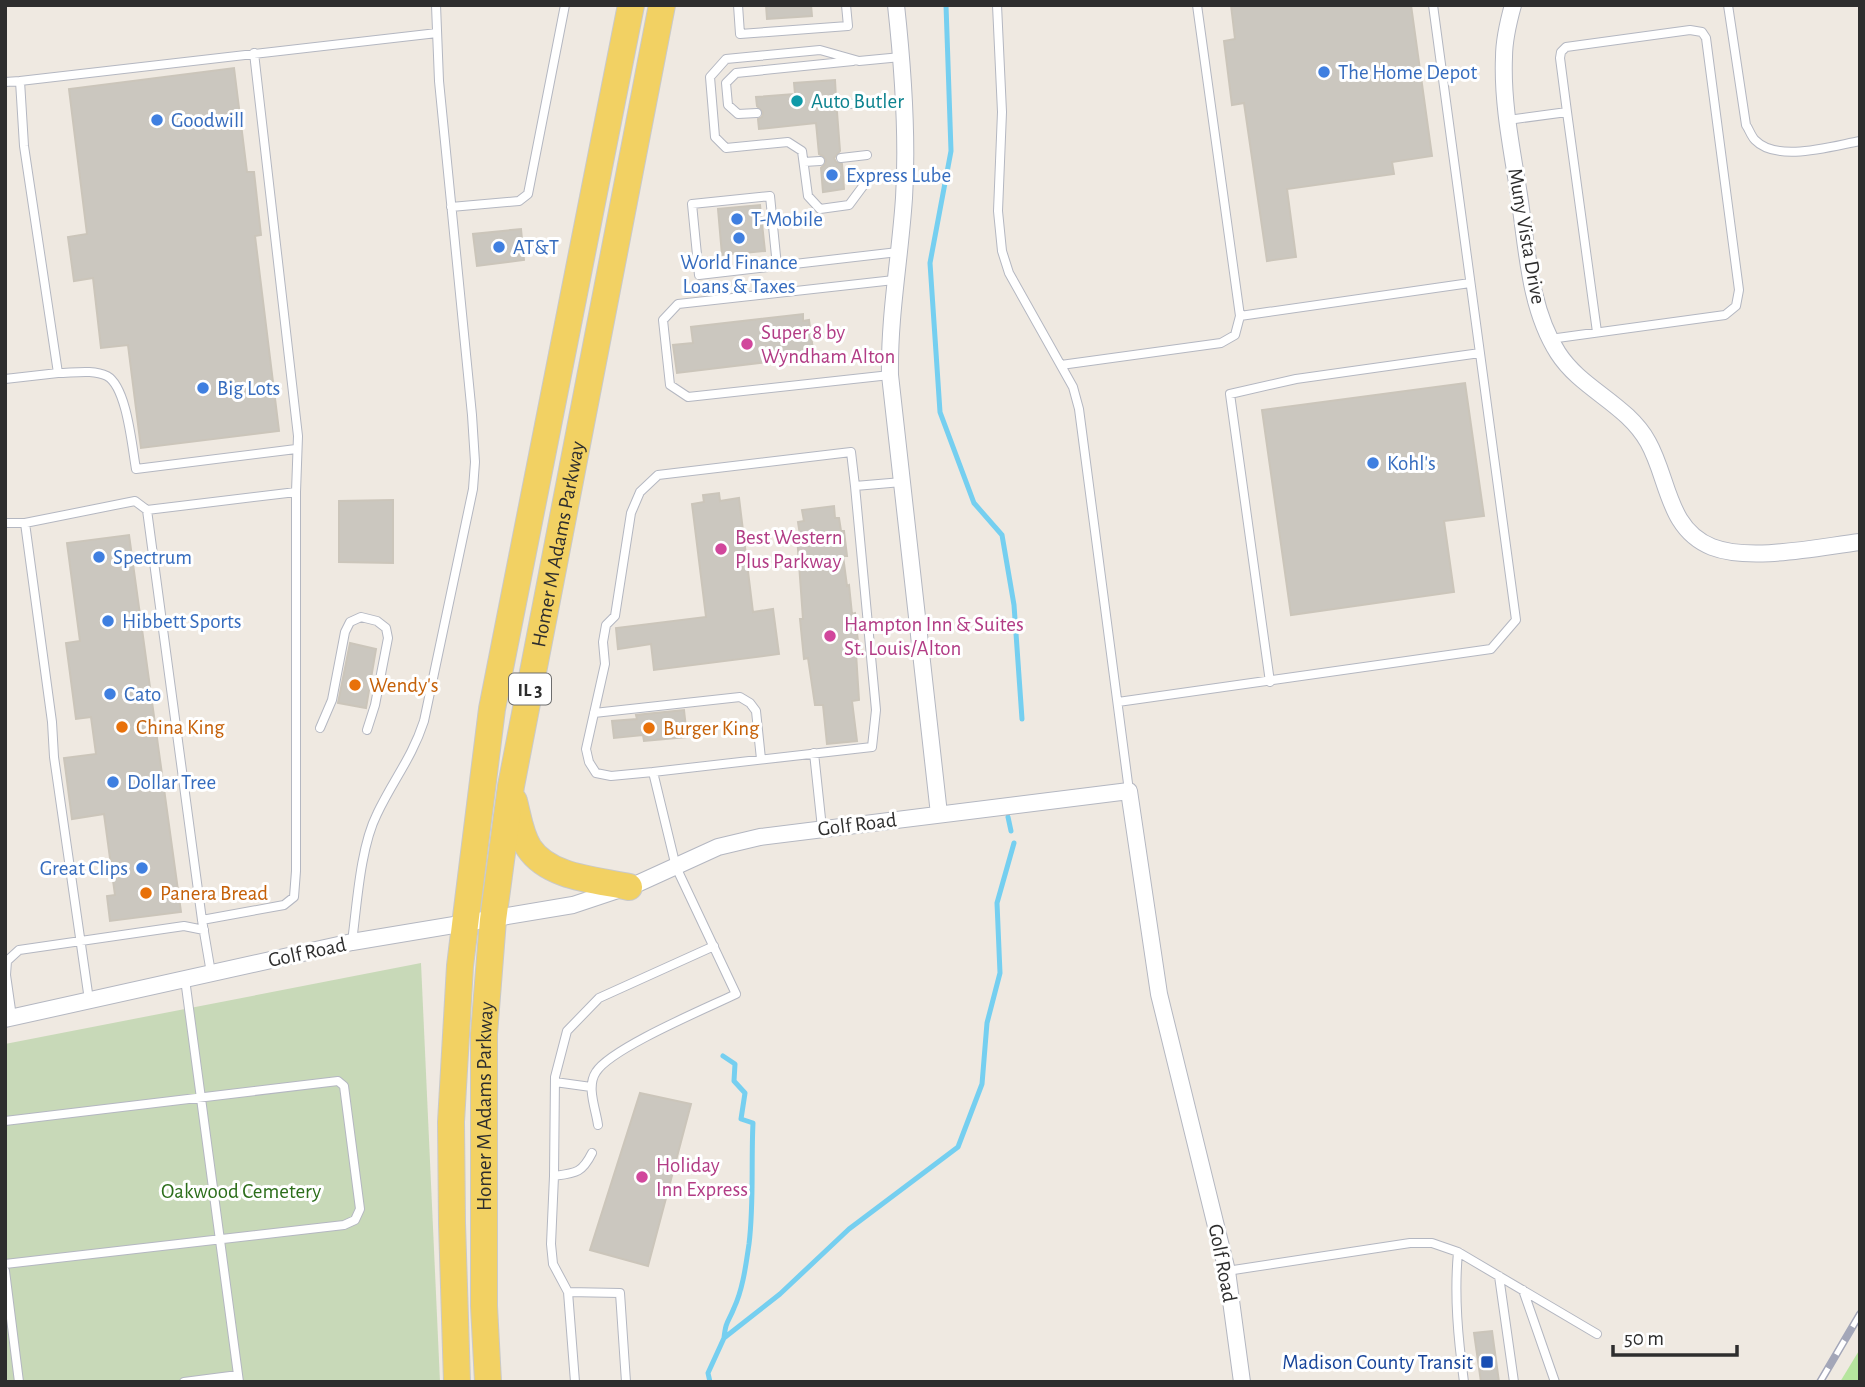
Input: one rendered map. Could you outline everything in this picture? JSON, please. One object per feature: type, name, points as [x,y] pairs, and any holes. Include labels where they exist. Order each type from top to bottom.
[{"type":"main road","name":"Homer M Adams Parkway","points":[[457,1382],[452,1122],[460,966],[465,925],[495,696],[631,5]]},
{"type":"main road","name":"Homer M Adams Parkway","points":[[488,1382],[484,1306],[484,1034],[493,920],[511,786],[662,5]]},
{"type":"main road","points":[[511,786],[521,829],[530,849],[544,862],[579,877],[629,887]]},
{"type":"street","points":[[896,5],[905,108],[905,174],[889,338],[890,375],[939,814]]},
{"type":"street","name":"Muny Vista Drive","points":[[1513,5],[1506,29],[1503,58],[1508,120],[1534,294],[1550,339],[1567,366],[1605,396],[1647,440],[1674,511],[1695,538],[1711,547],[1754,554],[1860,542]]},
{"type":"street","name":"Golf Road","points":[[9,1018],[352,942],[573,905],[629,887],[729,845],[760,837],[1129,791],[1159,994],[1227,1271],[1242,1382]]},
{"type":"lane","points":[[352,942],[364,860],[376,816],[415,747],[424,721],[473,489],[475,462],[472,415],[439,81],[436,5]]},
{"type":"lane","points":[[452,207],[519,201],[528,194],[565,5]]},
{"type":"lane","points":[[738,5],[740,34],[848,26],[846,5]]},
{"type":"lane","points":[[997,5],[1002,102],[998,200],[1002,251],[1009,273],[1073,387],[1079,409],[1129,791]]},
{"type":"lane","points":[[1061,365],[1221,343],[1235,335],[1240,316],[1197,5]]},
{"type":"lane","points":[[1118,702],[1491,649],[1516,620],[1433,5]]},
{"type":"lane","points":[[1728,5],[1746,125],[1755,140],[1768,148],[1798,153],[1860,141]]},
{"type":"lane","points":[[1550,339],[1725,315],[1736,306],[1739,290],[1706,38],[1702,33],[1690,30],[1566,47],[1561,52],[1597,332]]},
{"type":"lane","points":[[5,82],[437,33]]},
{"type":"lane","points":[[859,61],[820,50],[726,59],[710,77],[715,137],[726,148],[788,142],[802,151],[808,196],[820,209],[849,205],[869,178],[905,174]]},
{"type":"lane","points":[[202,919],[284,905],[294,897],[298,436],[254,53]]},
{"type":"lane","points":[[757,113],[738,114],[728,105],[726,83],[736,73],[901,57]]},
{"type":"lane","points":[[20,81],[24,146],[58,373]]},
{"type":"lane","points":[[837,106],[863,103]]},
{"type":"lane","points":[[1508,120],[1567,112]]},
{"type":"lane","points":[[841,158],[867,155]]},
{"type":"lane","points":[[804,162],[820,161]]},
{"type":"lane","points":[[777,266],[770,196],[692,204],[699,275],[777,266],[898,252]]},
{"type":"lane","points":[[890,375],[688,397],[670,385],[663,320],[678,304],[894,280]]},
{"type":"lane","points":[[1240,316],[1470,283]]},
{"type":"lane","points":[[1270,682],[1230,394],[1296,379],[1480,353]]},
{"type":"lane","points":[[5,379],[58,373],[95,372],[108,376],[117,384],[136,469],[296,449]]},
{"type":"lane","points":[[851,452],[855,486],[876,710],[872,747],[611,776],[596,773],[586,750],[605,664],[603,642],[606,625],[615,616],[631,513],[640,492],[658,475],[851,452]]},
{"type":"lane","points":[[855,486],[902,482]]},
{"type":"lane","points":[[5,523],[25,523],[135,501],[147,510],[296,492]]},
{"type":"lane","points":[[147,510],[211,974]]},
{"type":"lane","points":[[25,523],[52,722],[54,757],[89,1000]]},
{"type":"lane","points":[[320,728],[332,699],[345,632],[350,622],[361,617],[377,621],[386,628],[387,638],[375,705],[367,730]]},
{"type":"lane","points":[[594,713],[740,697],[750,702],[756,711],[761,759]]},
{"type":"lane","points":[[814,753],[822,828]]},
{"type":"lane","points":[[597,1125],[591,1087],[596,1072],[621,1051],[736,994],[676,867],[653,772]]},
{"type":"lane","points":[[9,1018],[7,961],[19,950],[184,926],[204,930]]},
{"type":"lane","points":[[575,1382],[568,1292],[553,1264],[551,1244],[555,1082],[567,1031],[600,998],[714,946]]},
{"type":"lane","points":[[184,1382],[238,1378],[185,979]]},
{"type":"lane","points":[[5,1121],[338,1081],[344,1086],[360,1209],[355,1220],[344,1225],[5,1264]]},
{"type":"lane","points":[[555,1082],[591,1087]]},
{"type":"lane","points":[[554,1176],[573,1174],[585,1167],[592,1153]]},
{"type":"lane","points":[[1227,1271],[1410,1243],[1432,1243],[1458,1252],[1597,1334]]},
{"type":"lane","points":[[1458,1252],[1455,1289],[1464,1382]]},
{"type":"lane","points":[[5,1270],[19,1382]]},
{"type":"lane","points":[[1499,1276],[1514,1382]]},
{"type":"lane","points":[[1523,1290],[1555,1382]]},
{"type":"lane","points":[[568,1292],[620,1293],[626,1382]]},
{"type":"green space","name":"Oakwood Cemetery","points":[[421,963],[440,1382],[5,1382],[5,1044]]},
{"type":"green space","points":[[1860,1349],[1860,1382],[1840,1382]]},
{"type":"building","points":[[766,5],[811,5],[812,16],[767,19]]},
{"type":"building","name":"The Home Depot","points":[[1231,5],[1411,5],[1432,156],[1392,162],[1394,174],[1287,189],[1296,257],[1267,261],[1244,103],[1232,105],[1224,41],[1235,39]]},
{"type":"building","points":[[234,68],[247,172],[254,172],[261,235],[255,236],[279,431],[141,448],[128,345],[101,348],[93,278],[74,281],[68,237],[87,234],[69,89]]},
{"type":"building","name":"Auto Butler","points":[[835,80],[836,98],[831,102],[831,106],[837,112],[840,151],[834,158],[842,164],[844,189],[823,192],[821,168],[826,160],[819,154],[816,123],[759,129],[758,119],[763,112],[757,106],[756,97],[795,94],[794,83]]},
{"type":"building","points":[[760,205],[765,251],[722,255],[718,209]]},
{"type":"building","name":"AT&T","points":[[521,229],[524,260],[477,266],[473,234]]},
{"type":"building","name":"Super 8 by Wyndham Alton","points":[[803,314],[803,321],[809,320],[813,350],[807,351],[808,357],[677,373],[673,345],[693,343],[691,327]]},
{"type":"building","name":"Kohl's","points":[[1465,383],[1484,516],[1444,521],[1454,592],[1291,615],[1262,410]]},
{"type":"building","name":"Best Western Plus Parkway","points":[[719,493],[720,501],[739,498],[753,612],[773,609],[779,654],[654,670],[651,644],[618,649],[616,628],[706,617],[692,504],[704,502],[703,495]]},
{"type":"building","points":[[393,500],[393,563],[339,562],[339,501]]},
{"type":"building","name":"Hampton Inn & Suites St. Louis/Alton","points":[[834,506],[835,518],[839,518],[841,531],[844,531],[847,556],[843,556],[847,586],[849,585],[852,614],[855,613],[859,652],[856,653],[859,700],[852,701],[857,741],[827,744],[823,705],[815,705],[808,658],[804,659],[797,536],[800,535],[798,522],[804,521],[802,510]]},
{"type":"building","points":[[129,535],[181,912],[110,921],[107,896],[115,895],[104,814],[72,819],[64,758],[96,754],[91,717],[76,719],[66,643],[80,641],[67,543]]},
{"type":"building","name":"Wendy's","points":[[350,643],[376,649],[366,708],[338,703]]},
{"type":"building","name":"Burger King","points":[[684,710],[687,737],[644,741],[643,735],[614,738],[612,721],[637,719],[636,715]]},
{"type":"building","name":"Holiday Inn Express","points":[[640,1093],[691,1104],[648,1266],[590,1250]]},
{"type":"building","name":"Madison County Transit","points":[[1492,1331],[1499,1382],[1481,1382],[1474,1333]]},
{"type":"waterway","points":[[946,5],[951,151],[930,263],[940,412],[974,503],[1002,535],[1014,605],[1022,719]]},
{"type":"waterway","points":[[1008,817],[1011,831]]},
{"type":"waterway","points":[[710,1382],[708,1373],[724,1338],[780,1294],[849,1229],[958,1147],[982,1084],[987,1023],[1000,973],[997,903],[1014,843]]},
{"type":"waterway","points":[[723,1056],[735,1064],[734,1081],[745,1093],[741,1119],[753,1123],[749,1244],[742,1285],[726,1325],[724,1338]]},
{"type":"railway","points":[[1820,1382],[1860,1314]]},
{"type":"place","name":"The Home Depot","points":[[1324,72]]},
{"type":"place","name":"Auto Butler","points":[[797,101]]},
{"type":"place","name":"Goodwill","points":[[157,120]]},
{"type":"place","name":"Express Lube","points":[[832,175]]},
{"type":"place","name":"T-Mobile","points":[[737,219]]},
{"type":"place","name":"World Finance Loans & Taxes","points":[[739,238]]},
{"type":"place","name":"AT&T","points":[[499,247]]},
{"type":"place","name":"Super 8 by Wyndham Alton","points":[[747,344]]},
{"type":"place","name":"Big Lots","points":[[203,388]]},
{"type":"place","name":"Kohl's","points":[[1373,463]]},
{"type":"place","name":"Best Western Plus Parkway","points":[[721,549]]},
{"type":"place","name":"Spectrum","points":[[99,557]]},
{"type":"place","name":"Hibbett Sports","points":[[108,621]]},
{"type":"place","name":"Hampton Inn & Suites St. Louis/Alton","points":[[830,636]]},
{"type":"place","name":"Wendy's","points":[[355,685]]},
{"type":"place","name":"Cato","points":[[110,694]]},
{"type":"place","name":"China King","points":[[122,727]]},
{"type":"place","name":"Burger King","points":[[649,728]]},
{"type":"place","name":"Dollar Tree","points":[[113,782]]},
{"type":"place","name":"Great Clips","points":[[142,868]]},
{"type":"place","name":"Panera Bread","points":[[146,893]]},
{"type":"place","name":"Holiday Inn Express","points":[[642,1177]]},
{"type":"place","name":"Madison County Transit","points":[[1487,1362]]}]
